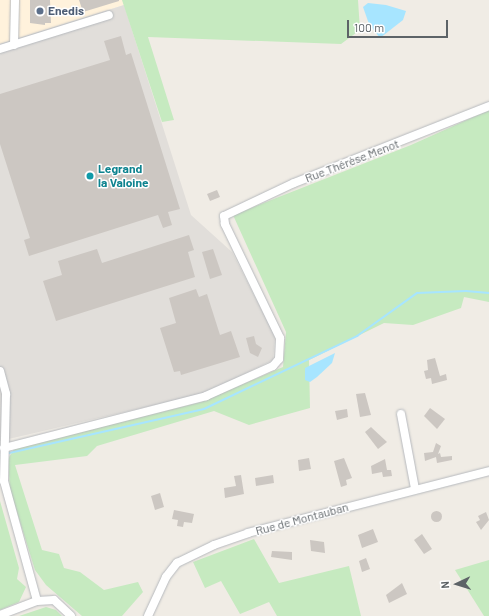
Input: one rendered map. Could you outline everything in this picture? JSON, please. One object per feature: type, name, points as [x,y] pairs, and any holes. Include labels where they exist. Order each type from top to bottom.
[{"type":"street","points":[[14,45],[15,0]]},
{"type":"street","points":[[0,49],[109,15]]},
{"type":"street","name":"Rue Thérèse Menot","points":[[4,448],[206,396],[273,366],[279,359],[280,338],[225,224],[224,216],[234,210],[489,106]]},
{"type":"street","points":[[0,371],[6,394],[4,481],[37,601]]},
{"type":"street","points":[[401,414],[415,489]]},
{"type":"street","name":"Rue de Montauban","points":[[148,616],[166,577],[177,563],[188,557],[248,533],[489,471]]},
{"type":"street","points":[[1,615],[37,601],[54,600],[71,616]]},
{"type":"shaded area","points":[[0,0],[122,0],[124,5],[0,44]]},
{"type":"shaded area","points":[[124,5],[191,215],[232,252],[275,336],[273,360],[206,393],[0,441],[0,44]]},
{"type":"green space","points":[[122,0],[358,0],[360,30],[341,44],[148,37],[174,120],[162,122]]},
{"type":"green space","points":[[489,110],[489,302],[464,297],[461,308],[413,325],[384,323],[309,360],[310,408],[249,425],[214,411],[97,446],[87,456],[15,465],[42,550],[59,554],[64,568],[80,572],[104,590],[138,582],[143,592],[122,616],[82,616],[46,585],[35,570],[10,490],[8,459],[14,449],[201,402],[283,367],[286,332],[233,215],[411,145]]},
{"type":"green space","points":[[0,501],[19,568],[17,579],[26,587],[19,602],[0,610]]},
{"type":"green space","points":[[254,539],[279,583],[349,566],[361,616],[277,616],[269,602],[240,614],[221,581],[205,588],[193,562]]},
{"type":"green space","points":[[489,560],[489,616],[484,616],[455,570]]},
{"type":"green space","points":[[46,607],[56,610],[62,616],[19,616]]},
{"type":"water","points":[[368,3],[386,5],[406,11],[403,20],[380,38],[369,24],[363,7]]},
{"type":"water","points":[[335,353],[332,363],[317,377],[310,382],[305,380],[305,368]]},
{"type":"building","name":"Enedis","points":[[30,0],[50,0],[51,23],[45,23],[45,25],[30,23]]},
{"type":"building","points":[[79,0],[119,0],[119,1],[83,12]]},
{"type":"building","name":"Legrand la Valoine","points":[[121,36],[126,55],[131,53],[180,209],[168,212],[172,225],[163,228],[158,215],[29,256],[24,240],[30,238],[0,144],[0,94],[110,60],[104,41]]},
{"type":"building","points":[[217,190],[220,197],[210,201],[207,194]]},
{"type":"building","points":[[189,235],[194,250],[188,252],[195,277],[56,321],[43,281],[62,275],[58,261],[97,249],[102,263]]},
{"type":"building","points":[[213,249],[222,275],[210,279],[202,252]]},
{"type":"building","points":[[196,289],[199,297],[207,294],[220,335],[231,331],[240,357],[181,375],[180,371],[174,372],[160,328],[176,323],[169,298]]},
{"type":"building","points":[[254,336],[256,344],[262,348],[258,357],[250,353],[246,338]]},
{"type":"building","points":[[435,358],[440,376],[446,374],[447,380],[432,384],[431,378],[426,379],[424,371],[428,370],[427,360]]},
{"type":"building","points":[[365,393],[371,415],[360,417],[356,394]]},
{"type":"building","points":[[430,408],[445,419],[437,429],[424,416]]},
{"type":"building","points":[[347,409],[348,417],[337,420],[335,411]]},
{"type":"building","points":[[371,427],[387,442],[378,449],[365,432]]},
{"type":"building","points":[[436,443],[441,446],[438,454],[440,453],[441,457],[452,456],[452,460],[437,463],[436,457],[425,461],[424,453],[433,452]]},
{"type":"building","points":[[309,458],[311,469],[299,471],[298,460]]},
{"type":"building","points":[[344,458],[352,478],[346,480],[347,485],[341,487],[334,461]]},
{"type":"building","points":[[385,459],[387,470],[391,470],[392,476],[383,477],[382,472],[372,474],[371,466]]},
{"type":"building","points":[[241,475],[244,494],[225,498],[224,488],[236,486],[234,476]]},
{"type":"building","points":[[273,475],[274,483],[256,486],[255,478]]},
{"type":"building","points":[[160,493],[164,507],[155,510],[151,496]]},
{"type":"building","points":[[174,510],[194,514],[192,523],[184,522],[183,527],[177,526],[178,520],[172,519]]},
{"type":"building","points":[[436,510],[440,512],[442,516],[440,520],[436,522],[432,520],[430,516],[432,512]]},
{"type":"building","points":[[486,512],[489,520],[481,530],[476,522],[480,520],[478,516]]},
{"type":"building","points":[[373,529],[378,542],[362,548],[358,535]]},
{"type":"building","points":[[422,534],[432,549],[424,554],[414,540]]},
{"type":"building","points":[[310,540],[324,542],[325,553],[311,551]]},
{"type":"building","points":[[272,551],[292,552],[292,560],[271,557]]},
{"type":"building","points":[[366,558],[370,569],[362,572],[359,561]]},
{"type":"building","points":[[402,583],[407,594],[389,603],[386,595]]},
{"type":"waterway","points":[[9,453],[204,409],[357,336],[417,293],[466,291],[489,293]]},
{"type":"place","name":"Enedis","points":[[40,11]]},
{"type":"place","name":"Legrand la Valoine","points":[[90,176]]}]
